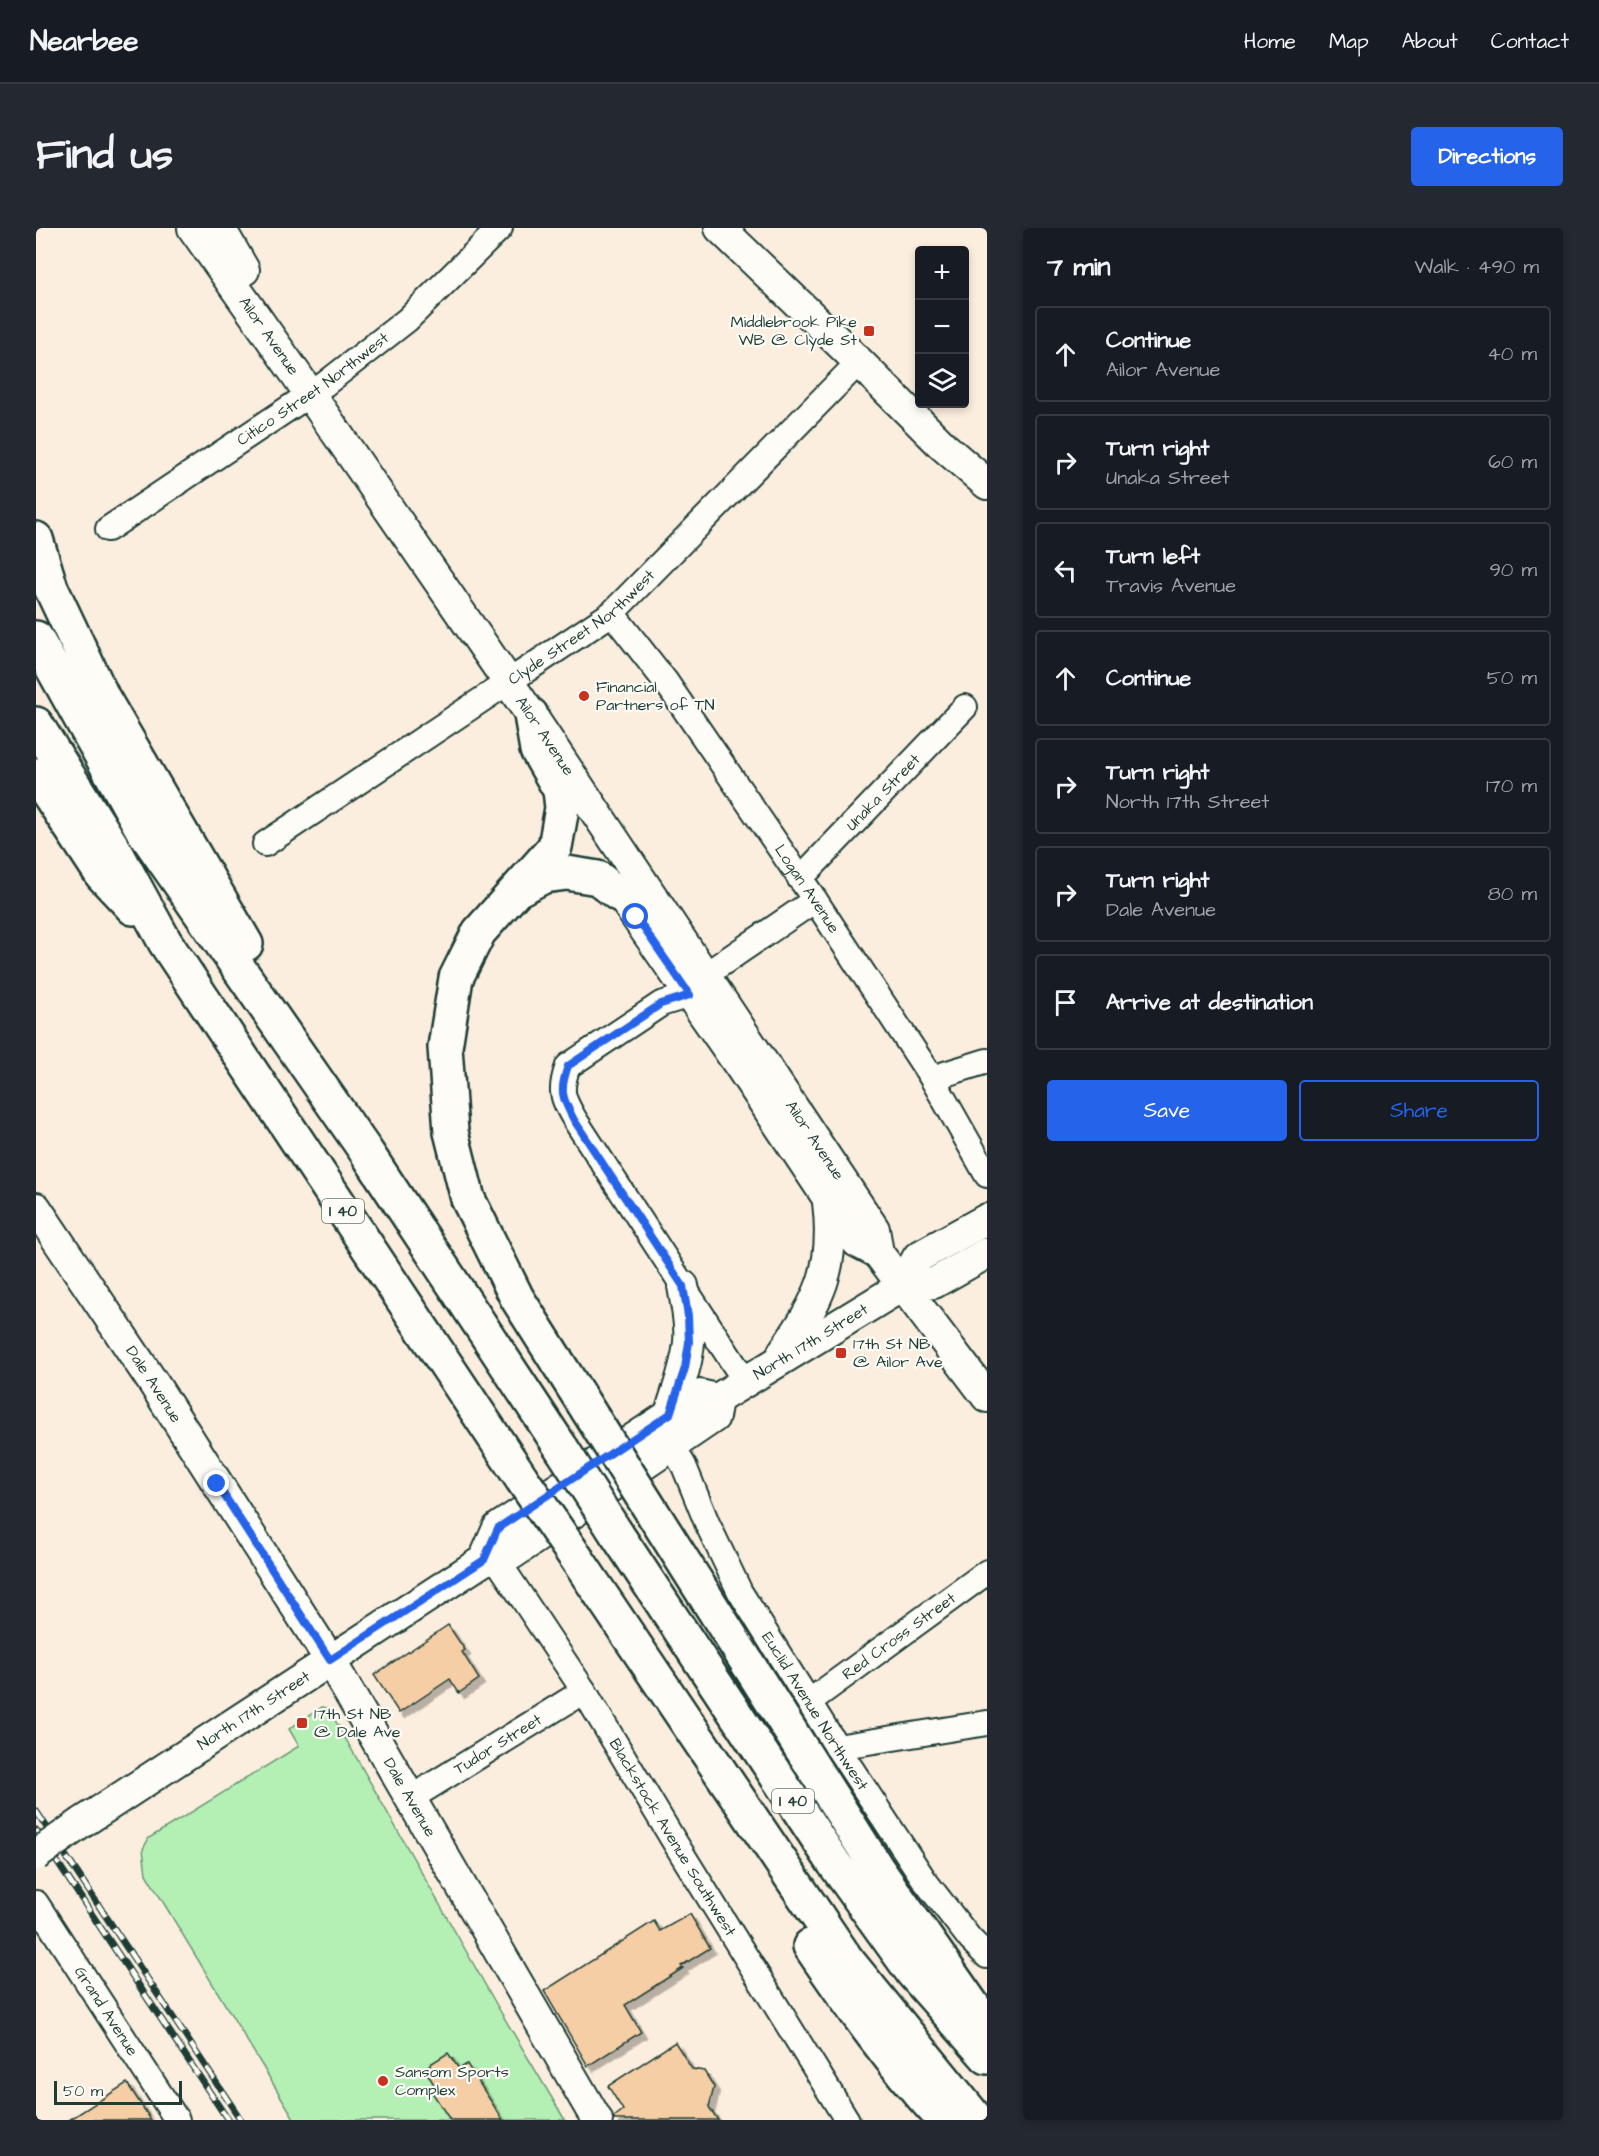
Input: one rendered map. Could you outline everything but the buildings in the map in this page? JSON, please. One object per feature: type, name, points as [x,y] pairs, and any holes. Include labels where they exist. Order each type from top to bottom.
[{"type":"highway","points":[[36,539],[51,588],[103,698],[367,1153]]},
{"type":"highway","name":"I 40","points":[[36,638],[142,829],[367,1153],[834,1863],[913,1973],[987,2056]]},
{"type":"highway","points":[[531,715],[537,750],[560,790],[562,808],[555,847],[479,932],[456,978],[445,1047],[451,1132],[468,1198],[517,1298],[878,1870],[987,2026]]},
{"type":"highway","name":"I 40","points":[[36,724],[117,854],[165,942],[522,1479],[716,1764],[747,1814],[846,1960],[977,2120]]},
{"type":"highway","points":[[36,775],[102,875],[165,942]]},
{"type":"highway","points":[[514,892],[544,876],[567,873],[598,878],[618,894]]},
{"type":"highway","points":[[653,1671],[789,1916],[851,2007],[944,2120]]},
{"type":"highway","points":[[866,1986],[920,2070],[961,2120]]},
{"type":"main road","name":"Ailor Avenue","points":[[193,228],[531,715],[856,1242],[878,1252]]},
{"type":"main road","points":[[220,228],[284,338],[304,386]]},
{"type":"main road","points":[[720,228],[943,446],[987,484]]},
{"type":"main road","points":[[943,446],[974,455],[987,456]]},
{"type":"main road","name":"Ailor Avenue","points":[[618,894],[698,985],[874,1229],[878,1252],[987,1397]]},
{"type":"main road","points":[[776,1362],[807,1318],[825,1277],[832,1232],[828,1199]]},
{"type":"main road","name":"Dale Avenue","points":[[36,1208],[154,1384],[330,1660],[597,2120]]},
{"type":"main road","points":[[902,1286],[918,1257],[987,1219]]},
{"type":"main road","name":"North 17th Street","points":[[489,1558],[498,1528],[700,1395],[717,1399],[902,1286],[934,1283],[987,1253]]},
{"type":"main road","points":[[670,1414],[685,1368],[689,1342],[683,1286]]},
{"type":"main road","name":"North 17th Street","points":[[36,1855],[330,1660],[489,1558],[512,1554],[714,1418],[717,1399]]},
{"type":"street","name":"Citico Street Northwest","points":[[108,529],[304,386],[407,320],[500,228]]},
{"type":"street","name":"Clyde Street Northwest","points":[[265,844],[612,613],[859,362]]},
{"type":"street","name":"Logan Avenue","points":[[612,613],[666,682],[800,879],[932,1078],[987,1175]]},
{"type":"street","name":"Unaka Street","points":[[800,879],[965,707]]},
{"type":"street","points":[[745,1381],[574,1120],[563,1099],[562,1083],[568,1066],[661,1004],[698,985],[814,900]]},
{"type":"street","points":[[932,1078],[987,1061]]},
{"type":"street","name":"Euclid Avenue Northwest","points":[[672,1446],[684,1466],[707,1524],[740,1592],[837,1747],[925,1881],[970,1939],[987,1956]]},
{"type":"street","name":"Blackstock Avenue Southwest","points":[[489,1558],[584,1691],[847,2120]]},
{"type":"street","name":"Red Cross Street","points":[[810,1701],[987,1572]]},
{"type":"street","name":"Tudor Street","points":[[411,1798],[584,1691]]},
{"type":"street","points":[[837,1747],[987,1723]]},
{"type":"street","name":"Grand Avenue","points":[[36,1903],[177,2120]]},
{"type":"green space","name":"Sansom Sports Complex","points":[[322,1707],[329,1709],[499,2009],[565,2120],[295,2120],[146,1874],[143,1849],[149,1838],[299,1746],[289,1729]]},
{"type":"railway","points":[[36,1811],[241,2120]]},
{"type":"railway","points":[[36,1830],[228,2120]]},
{"type":"place","name":"Middlebrook Pike WB @ Clyde St","points":[[869,331]]},
{"type":"place","name":"Financial Partners of TN","points":[[584,696]]},
{"type":"place","name":"17th St NB @ Ailor Ave","points":[[841,1353]]},
{"type":"place","name":"17th St NB @ Dale Ave","points":[[302,1723]]},
{"type":"place","name":"Sansom Sports Complex","points":[[383,2081]]},
{"type":"route","points":[[217,1484],[330,1660],[484,1560],[498,1528],[670,1414],[685,1368],[689,1342],[683,1286],[574,1120],[563,1099],[562,1083],[568,1066],[661,1004],[690,995],[636,917]]}]
